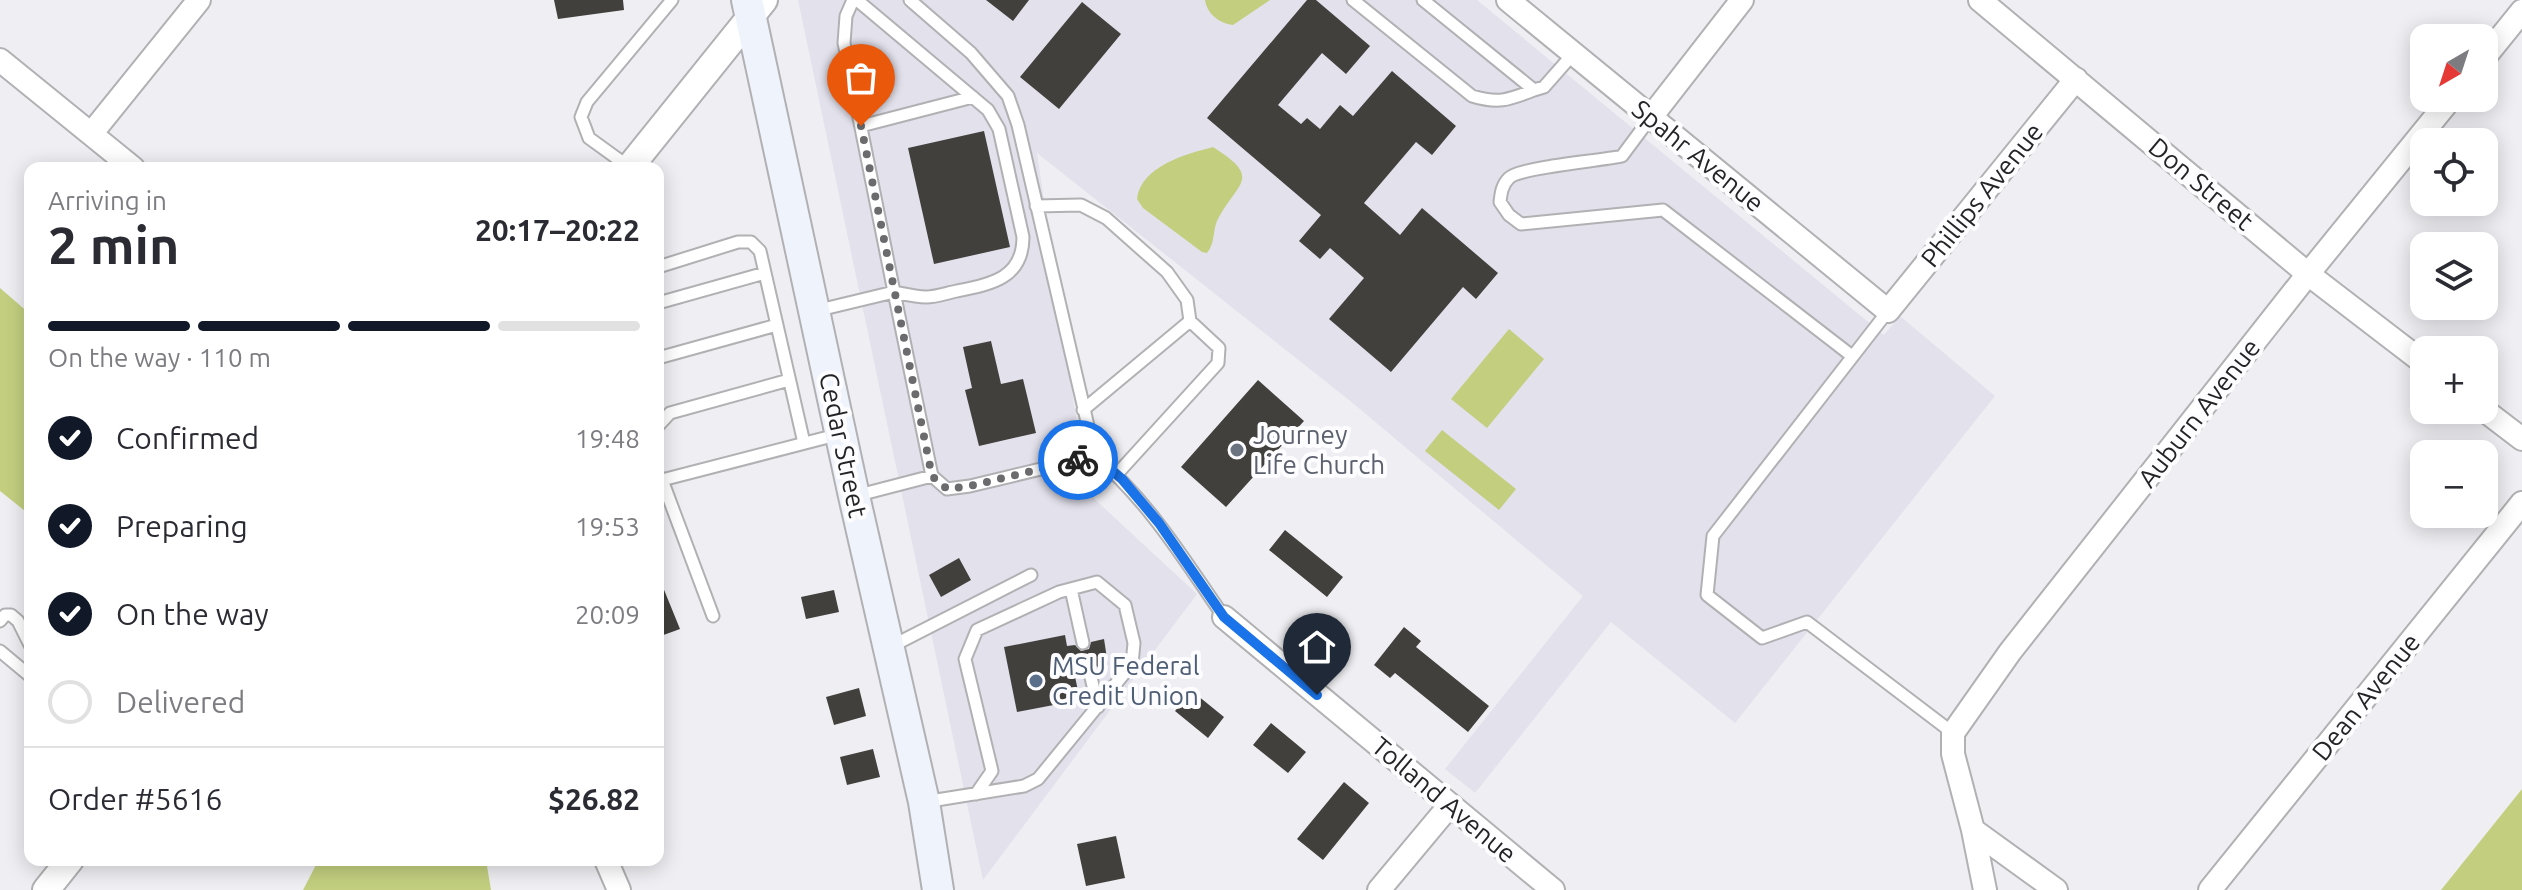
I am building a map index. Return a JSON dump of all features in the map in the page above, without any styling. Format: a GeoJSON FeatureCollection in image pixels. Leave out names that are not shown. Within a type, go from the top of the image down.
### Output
{"type":"FeatureCollection","features":[{"type":"Feature","properties":{"kind":"main road","name":"Cedar Street"},"geometry":{"type":"LineString","coordinates":[[754,6],[854,496],[924,802],[938,890]]}},
{"type":"Feature","properties":{"kind":"street"},"geometry":{"type":"LineString","coordinates":[[91,134],[199,0]]}},
{"type":"Feature","properties":{"kind":"street","name":"Spahr Avenue"},"geometry":{"type":"LineString","coordinates":[[1508,0],[1888,311]]}},
{"type":"Feature","properties":{"kind":"street"},"geometry":{"type":"LineString","coordinates":[[1651,117],[1742,0]]}},
{"type":"Feature","properties":{"kind":"street","name":"Don Street"},"geometry":{"type":"LineString","coordinates":[[1980,0],[2308,274],[2410,352]]}},
{"type":"Feature","properties":{"kind":"street"},"geometry":{"type":"LineString","coordinates":[[634,162],[754,6]]}},
{"type":"Feature","properties":{"kind":"street"},"geometry":{"type":"LineString","coordinates":[[2498,41],[2522,11]]}},
{"type":"Feature","properties":{"kind":"street"},"geometry":{"type":"LineString","coordinates":[[0,60],[126,162]]}},
{"type":"Feature","properties":{"kind":"street","name":"Phillips Avenue"},"geometry":{"type":"LineString","coordinates":[[1888,311],[2076,79]]}},
{"type":"Feature","properties":{"kind":"street","name":"Auburn Avenue"},"geometry":{"type":"LineString","coordinates":[[1953,733],[2010,652],[2440,112]]}},
{"type":"Feature","properties":{"kind":"street"},"geometry":{"type":"LineString","coordinates":[[2498,421],[2522,439]]}},
{"type":"Feature","properties":{"kind":"street","name":"Dean Avenue"},"geometry":{"type":"LineString","coordinates":[[2210,890],[2522,503]]}},
{"type":"Feature","properties":{"kind":"street","name":"Tolland Avenue"},"geometry":{"type":"LineString","coordinates":[[1224,617],[1553,890]]}},
{"type":"Feature","properties":{"kind":"street"},"geometry":{"type":"LineString","coordinates":[[1953,733],[1953,754],[1985,890]]}},
{"type":"Feature","properties":{"kind":"street"},"geometry":{"type":"LineString","coordinates":[[1379,890],[1450,805]]}},
{"type":"Feature","properties":{"kind":"street"},"geometry":{"type":"LineString","coordinates":[[1973,830],[2056,890]]}},
{"type":"Feature","properties":{"kind":"street"},"geometry":{"type":"LineString","coordinates":[[609,866],[619,890]]}},
{"type":"Feature","properties":{"kind":"lane"},"geometry":{"type":"LineString","coordinates":[[621,162],[589,138],[581,117],[587,102],[672,0]]}},
{"type":"Feature","properties":{"kind":"lane"},"geometry":{"type":"LineString","coordinates":[[815,311],[894,292],[925,297],[986,285],[1004,277],[1016,266],[1023,253],[1023,237],[999,129],[988,110],[855,0],[846,16],[844,43],[894,292],[932,476],[947,489],[1095,456]]}},
{"type":"Feature","properties":{"kind":"lane"},"geometry":{"type":"LineString","coordinates":[[910,0],[971,53],[1008,96],[1095,456],[1117,474],[1159,523],[1224,617]]}},
{"type":"Feature","properties":{"kind":"lane"},"geometry":{"type":"LineString","coordinates":[[1353,0],[1472,96],[1493,102],[1507,101],[1544,87],[1573,54]]}},
{"type":"Feature","properties":{"kind":"lane"},"geometry":{"type":"LineString","coordinates":[[1423,0],[1534,90]]}},
{"type":"Feature","properties":{"kind":"lane"},"geometry":{"type":"LineString","coordinates":[[861,126],[973,97]]}},
{"type":"Feature","properties":{"kind":"lane"},"geometry":{"type":"LineString","coordinates":[[1651,117],[1622,156],[1593,163],[1523,170],[1510,176],[1502,187],[1500,202],[1509,215],[1521,224],[1663,210],[1852,356]]}},
{"type":"Feature","properties":{"kind":"lane"},"geometry":{"type":"LineString","coordinates":[[1036,206],[1081,205],[1106,218],[1167,272],[1187,300],[1190,321],[1219,348],[1218,363],[1117,474]]}},
{"type":"Feature","properties":{"kind":"lane"},"geometry":{"type":"LineString","coordinates":[[664,265],[738,242],[751,242],[760,251],[804,443]]}},
{"type":"Feature","properties":{"kind":"lane"},"geometry":{"type":"LineString","coordinates":[[664,301],[765,273]]}},
{"type":"Feature","properties":{"kind":"lane"},"geometry":{"type":"LineString","coordinates":[[1888,311],[1713,536],[1707,595],[1762,638],[1807,622],[1953,733]]}},
{"type":"Feature","properties":{"kind":"lane"},"geometry":{"type":"LineString","coordinates":[[1083,410],[1190,321]]}},
{"type":"Feature","properties":{"kind":"lane"},"geometry":{"type":"LineString","coordinates":[[664,356],[777,325]]}},
{"type":"Feature","properties":{"kind":"lane"},"geometry":{"type":"LineString","coordinates":[[664,420],[670,413],[789,380]]}},
{"type":"Feature","properties":{"kind":"lane"},"geometry":{"type":"LineString","coordinates":[[664,477],[841,434]]}},
{"type":"Feature","properties":{"kind":"lane"},"geometry":{"type":"LineString","coordinates":[[854,496],[932,476]]}},
{"type":"Feature","properties":{"kind":"lane"},"geometry":{"type":"LineString","coordinates":[[664,488],[713,616]]}},
{"type":"Feature","properties":{"kind":"lane"},"geometry":{"type":"LineString","coordinates":[[888,648],[1031,575]]}},
{"type":"Feature","properties":{"kind":"lane"},"geometry":{"type":"LineString","coordinates":[[924,802],[976,794],[1024,786],[1038,779],[1132,664],[1134,643],[1125,605],[1097,582],[1071,589],[977,630],[965,659],[992,771],[976,794]]}},
{"type":"Feature","properties":{"kind":"lane"},"geometry":{"type":"LineString","coordinates":[[1071,589],[1083,643]]}},
{"type":"Feature","properties":{"kind":"lane"},"geometry":{"type":"LineString","coordinates":[[0,621],[5,615],[11,615],[24,633]]}},
{"type":"Feature","properties":{"kind":"lane"},"geometry":{"type":"LineString","coordinates":[[0,651],[24,671]]}},
{"type":"Feature","properties":{"kind":"lane"},"geometry":{"type":"LineString","coordinates":[[1089,669],[1098,707]]}},
{"type":"Feature","properties":{"kind":"shaded area"},"geometry":{"type":"Polygon","coordinates":[[[798,0],[1477,0],[1884,335],[1900,316],[1995,396],[1735,723],[1611,622],[1475,793],[1445,769],[1583,596],[1349,400],[1037,153],[1087,492],[1197,594],[983,880],[798,0]]]}},
{"type":"Feature","properties":{"kind":"green space"},"geometry":{"type":"Polygon","coordinates":[[[1205,0],[1270,0],[1233,25],[1214,17],[1205,0]]]}},
{"type":"Feature","properties":{"kind":"green space"},"geometry":{"type":"Polygon","coordinates":[[[1213,147],[1237,166],[1242,180],[1217,221],[1207,253],[1143,208],[1137,199],[1147,178],[1166,163],[1213,147]]]}},
{"type":"Feature","properties":{"kind":"green space"},"geometry":{"type":"Polygon","coordinates":[[[0,288],[24,309],[24,510],[0,491],[0,288]]]}},
{"type":"Feature","properties":{"kind":"green space"},"geometry":{"type":"Polygon","coordinates":[[[1509,329],[1544,359],[1487,428],[1451,399],[1509,329]]]}},
{"type":"Feature","properties":{"kind":"green space"},"geometry":{"type":"Polygon","coordinates":[[[1442,430],[1516,489],[1499,510],[1425,451],[1442,430]]]}},
{"type":"Feature","properties":{"kind":"green space"},"geometry":{"type":"Polygon","coordinates":[[[2522,789],[2522,890],[2441,890],[2522,789]]]}},
{"type":"Feature","properties":{"kind":"green space"},"geometry":{"type":"Polygon","coordinates":[[[315,866],[487,866],[491,890],[303,890],[315,866]]]}},
{"type":"Feature","properties":{"kind":"building"},"geometry":{"type":"Polygon","coordinates":[[[554,0],[623,0],[624,10],[558,19],[554,0]]]}},
{"type":"Feature","properties":{"kind":"building"},"geometry":{"type":"Polygon","coordinates":[[[986,0],[1029,0],[1013,21],[986,0]]]}},
{"type":"Feature","properties":{"kind":"building"},"geometry":{"type":"Polygon","coordinates":[[[1307,0],[1316,0],[1370,46],[1346,74],[1322,53],[1278,105],[1301,124],[1307,118],[1320,129],[1340,105],[1353,116],[1392,71],[1456,126],[1432,155],[1416,142],[1364,203],[1400,235],[1422,208],[1498,273],[1476,299],[1463,287],[1391,372],[1329,319],[1364,278],[1330,248],[1320,259],[1299,241],[1321,215],[1207,118],[1307,0]]]}},
{"type":"Feature","properties":{"kind":"building"},"geometry":{"type":"Polygon","coordinates":[[[1082,2],[1121,34],[1059,109],[1020,77],[1082,2]]]}},
{"type":"Feature","properties":{"kind":"building"},"geometry":{"type":"Polygon","coordinates":[[[984,131],[1010,247],[934,264],[908,148],[984,131]]]}},
{"type":"Feature","properties":{"kind":"building"},"geometry":{"type":"Polygon","coordinates":[[[991,341],[1001,384],[1023,379],[1036,433],[979,446],[965,390],[972,388],[963,347],[991,341]]]}},
{"type":"Feature","properties":{"kind":"building"},"geometry":{"type":"Polygon","coordinates":[[[1258,380],[1304,421],[1226,507],[1181,467],[1258,380]]]}},
{"type":"Feature","properties":{"kind":"building"},"geometry":{"type":"Polygon","coordinates":[[[1285,530],[1343,577],[1327,597],[1269,550],[1285,530]]]}},
{"type":"Feature","properties":{"kind":"building"},"geometry":{"type":"Polygon","coordinates":[[[959,558],[971,580],[941,597],[929,575],[959,558]]]}},
{"type":"Feature","properties":{"kind":"building"},"geometry":{"type":"Polygon","coordinates":[[[664,590],[680,629],[664,635],[664,590]]]}},
{"type":"Feature","properties":{"kind":"building"},"geometry":{"type":"Polygon","coordinates":[[[834,590],[839,612],[806,619],[801,597],[834,590]]]}},
{"type":"Feature","properties":{"kind":"building"},"geometry":{"type":"Polygon","coordinates":[[[1404,627],[1421,641],[1416,647],[1489,706],[1468,732],[1395,673],[1390,678],[1374,665],[1404,627]]]}},
{"type":"Feature","properties":{"kind":"building"},"geometry":{"type":"Polygon","coordinates":[[[1065,635],[1067,646],[1075,645],[1081,651],[1089,649],[1091,642],[1104,639],[1108,665],[1097,667],[1088,661],[1083,663],[1081,671],[1074,672],[1080,700],[1017,712],[1004,647],[1065,635]]]}},
{"type":"Feature","properties":{"kind":"building"},"geometry":{"type":"Polygon","coordinates":[[[859,688],[866,716],[834,725],[826,697],[859,688]]]}},
{"type":"Feature","properties":{"kind":"building"},"geometry":{"type":"Polygon","coordinates":[[[1192,691],[1224,717],[1208,738],[1175,711],[1192,691]]]}},
{"type":"Feature","properties":{"kind":"building"},"geometry":{"type":"Polygon","coordinates":[[[1271,723],[1306,752],[1288,773],[1253,745],[1271,723]]]}},
{"type":"Feature","properties":{"kind":"building"},"geometry":{"type":"Polygon","coordinates":[[[873,749],[880,777],[847,785],[840,757],[873,749]]]}},
{"type":"Feature","properties":{"kind":"building"},"geometry":{"type":"Polygon","coordinates":[[[1344,782],[1369,803],[1323,860],[1297,839],[1344,782]]]}},
{"type":"Feature","properties":{"kind":"building"},"geometry":{"type":"Polygon","coordinates":[[[1116,836],[1125,878],[1086,886],[1077,844],[1116,836]]]}},
{"type":"Feature","properties":{"kind":"way so far"},"geometry":{"type":"LineString","coordinates":[[861,126],[932,476],[947,489],[1078,460]]}},
{"type":"Feature","properties":{"kind":"place","name":"Journey Life Church"},"geometry":{"type":"Point","coordinates":[1237,450]}},
{"type":"Feature","properties":{"kind":"place","name":"MSU Federal Credit Union"},"geometry":{"type":"Point","coordinates":[1036,681]}},
{"type":"Feature","properties":{"kind":"route"},"geometry":{"type":"LineString","coordinates":[[1078,460],[1095,456],[1122,479],[1159,523],[1224,617],[1317,695]]}}]}
